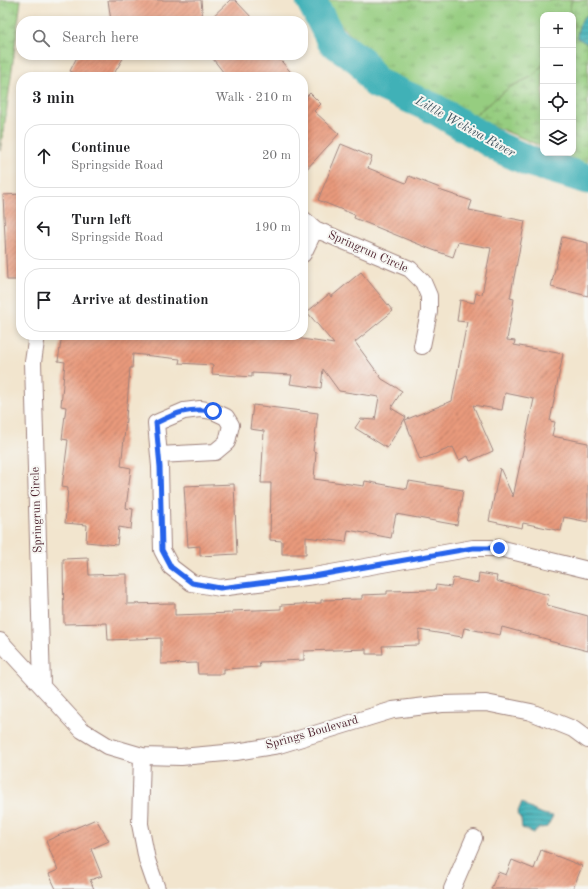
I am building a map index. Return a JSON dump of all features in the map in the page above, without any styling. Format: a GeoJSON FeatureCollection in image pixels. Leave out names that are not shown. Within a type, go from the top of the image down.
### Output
{"type":"FeatureCollection","features":[{"type":"Feature","properties":{"kind":"street","name":"Springrun Circle"},"geometry":{"type":"LineString","coordinates":[[309,224],[410,269],[423,282],[429,296],[429,312],[422,346]]}},
{"type":"Feature","properties":{"kind":"street","name":"Springrun Circle"},"geometry":{"type":"LineString","coordinates":[[36,340],[33,362],[42,686]]}},
{"type":"Feature","properties":{"kind":"street"},"geometry":{"type":"LineString","coordinates":[[159,455],[215,452],[227,442],[231,425],[226,416],[213,411],[200,409],[184,411],[156,423],[159,455],[162,550],[171,567],[192,583],[220,588],[314,576],[473,548],[499,548],[588,570]]}},
{"type":"Feature","properties":{"kind":"street","name":"Springs Boulevard"},"geometry":{"type":"LineString","coordinates":[[0,641],[82,730],[108,746],[142,756],[181,757],[236,752],[272,746],[393,710],[442,704],[486,703],[531,712],[573,729],[588,740]]}},
{"type":"Feature","properties":{"kind":"street"},"geometry":{"type":"LineString","coordinates":[[142,756],[140,824],[147,860],[157,889]]}},
{"type":"Feature","properties":{"kind":"street"},"geometry":{"type":"LineString","coordinates":[[452,889],[474,838]]}},
{"type":"Feature","properties":{"kind":"green space"},"geometry":{"type":"Polygon","coordinates":[[[0,0],[21,0],[19,16],[16,16],[16,38],[0,151],[0,0]]]}},
{"type":"Feature","properties":{"kind":"green space"},"geometry":{"type":"Polygon","coordinates":[[[312,0],[573,0],[571,2],[569,12],[540,12],[540,68],[533,76],[510,87],[472,117],[403,89],[327,11],[312,0]]]}},
{"type":"Feature","properties":{"kind":"green space"},"geometry":{"type":"Polygon","coordinates":[[[588,0],[588,165],[566,156],[576,156],[576,12],[569,12],[571,1],[588,0]]]}},
{"type":"Feature","properties":{"kind":"green space"},"geometry":{"type":"Polygon","coordinates":[[[540,68],[540,146],[472,117],[510,87],[533,76],[540,68]]]}},
{"type":"Feature","properties":{"kind":"water"},"geometry":{"type":"Polygon","coordinates":[[[588,14],[588,44],[577,38],[580,24],[588,14]]]}},
{"type":"Feature","properties":{"kind":"water"},"geometry":{"type":"Polygon","coordinates":[[[522,802],[536,812],[553,816],[547,827],[540,828],[533,833],[522,828],[521,819],[517,814],[522,802]]]}},
{"type":"Feature","properties":{"kind":"building"},"geometry":{"type":"Polygon","coordinates":[[[108,0],[201,0],[203,16],[110,16],[108,0]]]}},
{"type":"Feature","properties":{"kind":"building"},"geometry":{"type":"Polygon","coordinates":[[[230,0],[235,0],[250,16],[213,16],[230,0]]]}},
{"type":"Feature","properties":{"kind":"building"},"geometry":{"type":"Polygon","coordinates":[[[76,60],[122,60],[115,72],[70,71],[76,60]]]}},
{"type":"Feature","properties":{"kind":"building"},"geometry":{"type":"Polygon","coordinates":[[[214,60],[280,60],[291,72],[223,72],[214,60]]]}},
{"type":"Feature","properties":{"kind":"building"},"geometry":{"type":"Polygon","coordinates":[[[310,93],[321,104],[314,111],[339,134],[308,168],[308,95],[310,93]]]}},
{"type":"Feature","properties":{"kind":"building"},"geometry":{"type":"Polygon","coordinates":[[[341,144],[372,157],[368,168],[406,183],[409,176],[440,188],[439,190],[472,201],[469,210],[525,221],[510,298],[514,299],[507,340],[515,341],[514,345],[563,354],[550,421],[555,422],[552,436],[588,443],[588,522],[564,517],[561,531],[523,523],[522,528],[489,521],[500,468],[513,497],[534,399],[505,393],[502,410],[473,405],[493,451],[470,461],[468,456],[459,460],[453,447],[420,460],[405,420],[452,401],[467,322],[457,321],[460,300],[474,303],[476,293],[482,294],[491,248],[458,242],[453,257],[354,218],[355,215],[318,200],[341,144]]]}},
{"type":"Feature","properties":{"kind":"building"},"geometry":{"type":"Polygon","coordinates":[[[16,194],[16,280],[7,280],[3,195],[16,194]]]}},
{"type":"Feature","properties":{"kind":"building"},"geometry":{"type":"Polygon","coordinates":[[[562,237],[588,243],[588,296],[551,287],[562,237]]]}},
{"type":"Feature","properties":{"kind":"building"},"geometry":{"type":"Polygon","coordinates":[[[361,272],[393,311],[355,342],[382,379],[402,391],[391,408],[406,417],[387,448],[355,428],[361,419],[375,420],[379,397],[339,391],[323,369],[321,388],[290,384],[292,375],[252,373],[252,377],[212,374],[213,365],[179,363],[180,359],[133,354],[132,368],[130,368],[121,466],[131,468],[126,508],[133,509],[131,529],[119,527],[117,545],[86,542],[87,525],[65,523],[68,488],[62,487],[68,440],[62,439],[66,407],[61,406],[65,362],[58,361],[61,340],[308,340],[334,344],[308,313],[308,311],[329,294],[331,297],[361,272]]]}},
{"type":"Feature","properties":{"kind":"building"},"geometry":{"type":"Polygon","coordinates":[[[253,405],[318,413],[313,451],[316,452],[314,479],[364,486],[365,481],[407,489],[409,481],[463,490],[457,525],[396,514],[391,538],[348,530],[346,542],[306,537],[306,554],[282,554],[282,541],[270,540],[271,483],[261,483],[264,431],[250,429],[253,405]]]}},
{"type":"Feature","properties":{"kind":"building"},"geometry":{"type":"Polygon","coordinates":[[[234,484],[237,554],[200,556],[200,546],[188,547],[184,486],[234,484]]]}},
{"type":"Feature","properties":{"kind":"building"},"geometry":{"type":"Polygon","coordinates":[[[88,558],[89,575],[127,574],[127,604],[175,603],[175,615],[232,613],[232,611],[281,609],[281,605],[321,603],[321,600],[362,599],[362,595],[387,594],[387,591],[435,590],[436,585],[451,587],[453,578],[478,583],[479,573],[497,576],[496,581],[549,595],[547,605],[588,616],[588,651],[502,627],[500,635],[464,628],[462,637],[419,630],[419,645],[382,646],[383,654],[366,654],[366,649],[304,651],[304,660],[259,662],[260,667],[224,669],[224,674],[198,674],[197,663],[161,664],[161,638],[108,640],[107,623],[64,624],[63,559],[88,558]]]}},
{"type":"Feature","properties":{"kind":"building"},"geometry":{"type":"Polygon","coordinates":[[[96,819],[109,841],[91,849],[102,876],[90,880],[94,889],[56,889],[49,874],[58,870],[46,841],[96,819]]]}},
{"type":"Feature","properties":{"kind":"building"},"geometry":{"type":"Polygon","coordinates":[[[541,850],[582,866],[573,889],[491,889],[498,872],[506,875],[512,860],[534,869],[541,850]]]}},
{"type":"Feature","properties":{"kind":"waterway","name":"Little Wekiva River"},"geometry":{"type":"LineString","coordinates":[[311,0],[332,41],[361,61],[376,83],[435,109],[500,148],[531,162],[588,179]]}},
{"type":"Feature","properties":{"kind":"route"},"geometry":{"type":"LineString","coordinates":[[213,411],[200,409],[184,411],[156,423],[160,467],[162,550],[171,567],[192,583],[220,588],[314,576],[473,548],[499,548]]}}]}
